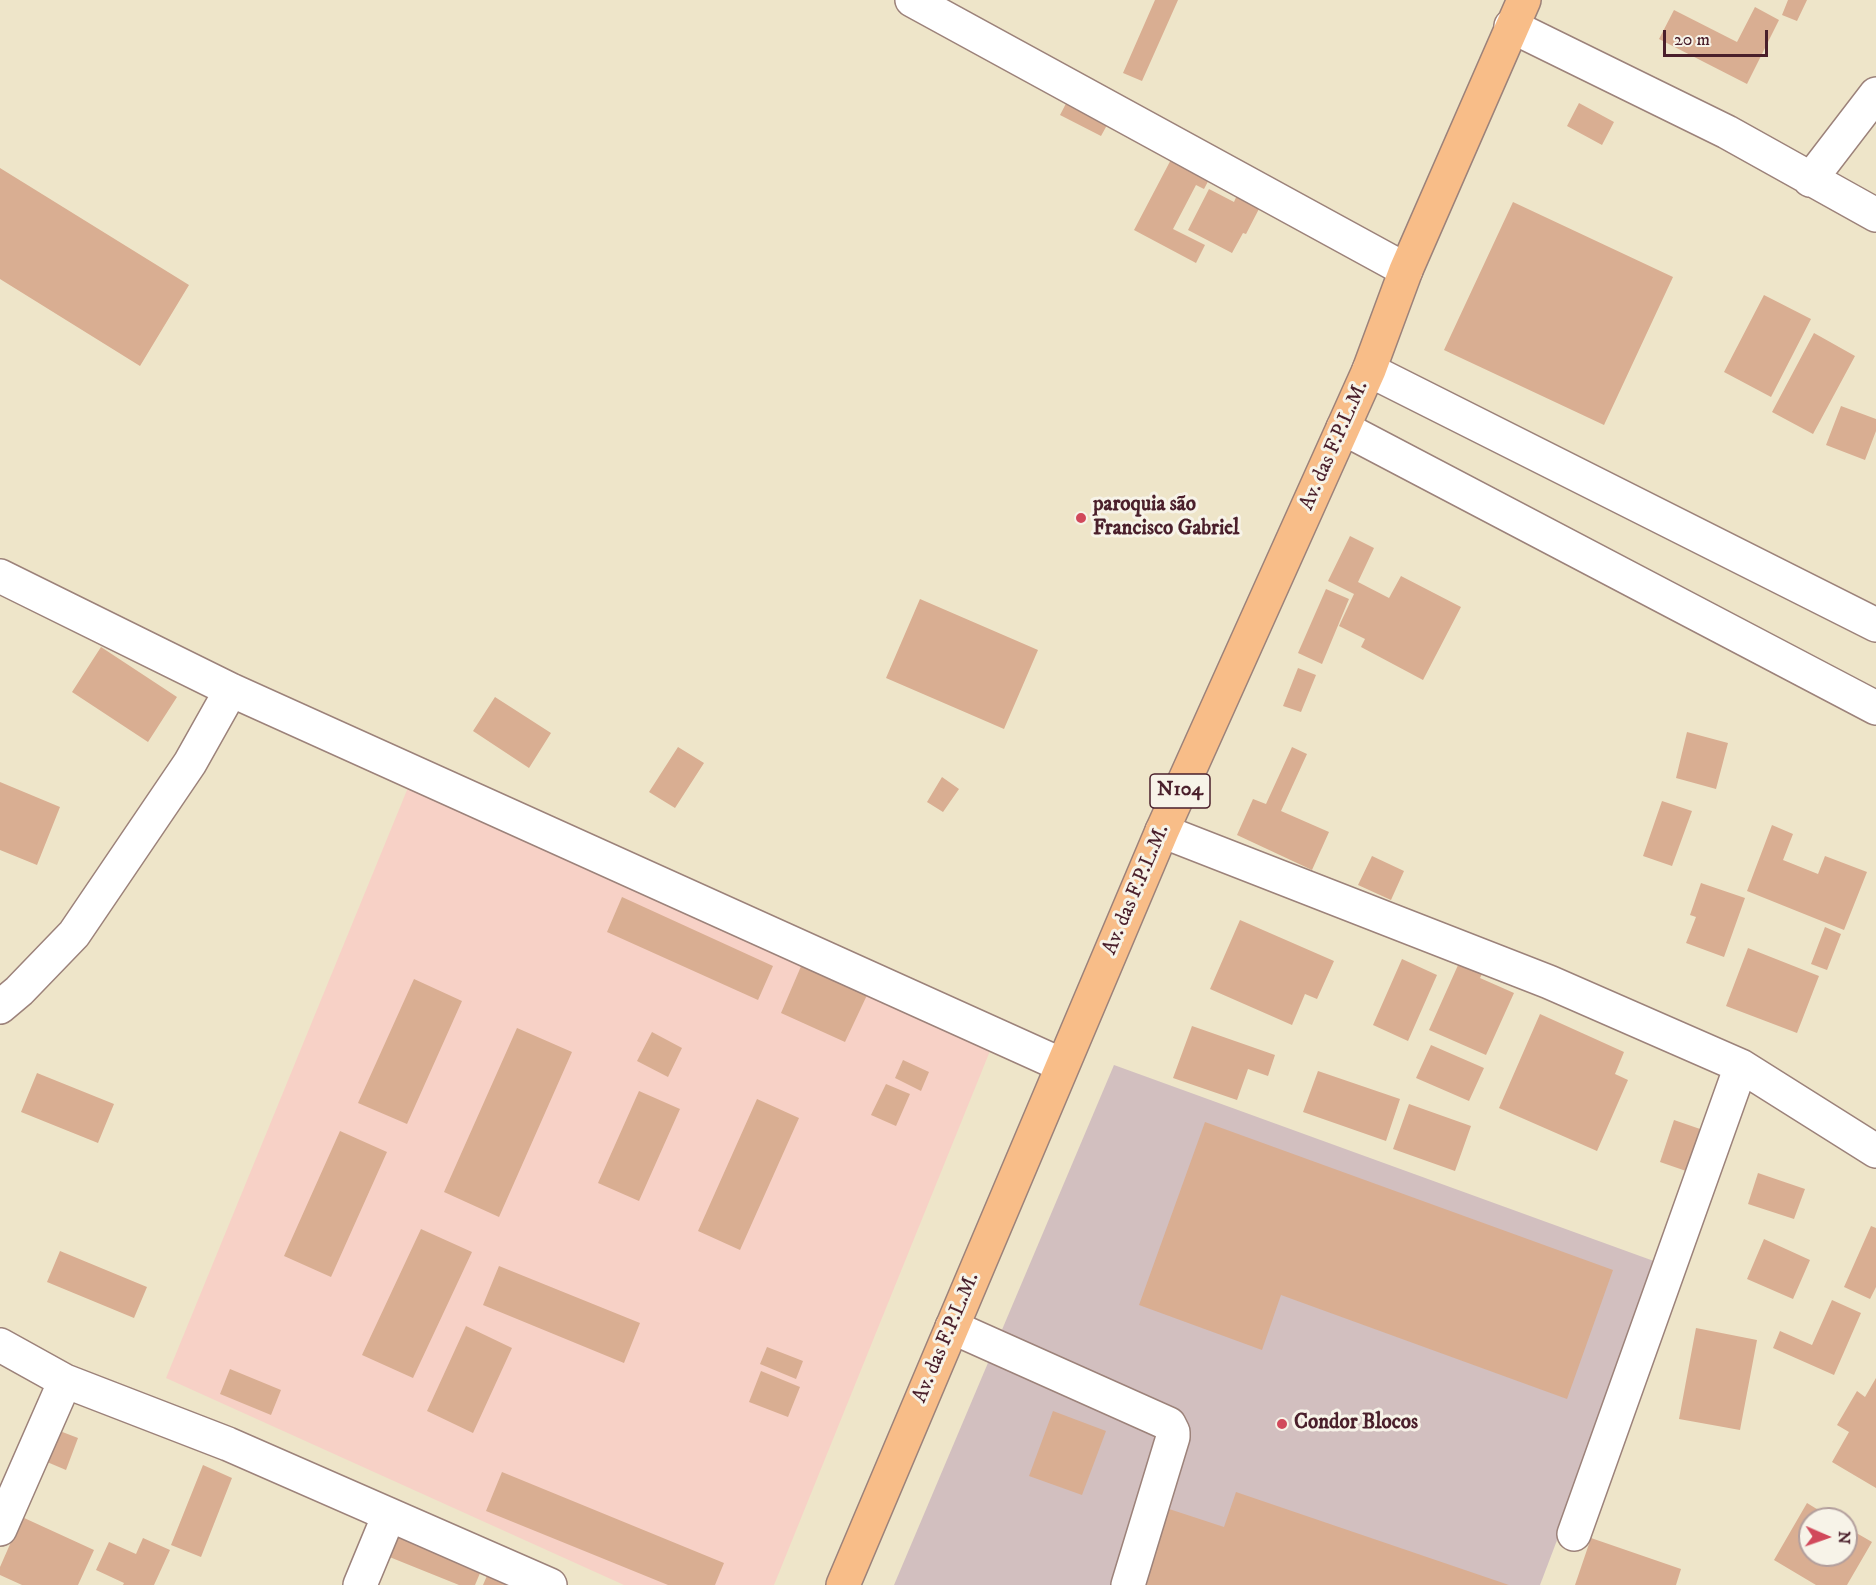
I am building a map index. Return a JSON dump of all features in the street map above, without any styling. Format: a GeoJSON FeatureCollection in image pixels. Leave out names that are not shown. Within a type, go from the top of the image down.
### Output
{"type":"FeatureCollection","features":[{"type":"Feature","properties":{"kind":"main road","name":"Av. das F.P.L.M."},"geometry":{"type":"LineString","coordinates":[[843,1585],[1162,831],[1369,370],[1406,270],[1517,13]]}},
{"type":"Feature","properties":{"kind":"street"},"geometry":{"type":"LineString","coordinates":[[912,0],[1406,270]]}},
{"type":"Feature","properties":{"kind":"street"},"geometry":{"type":"LineString","coordinates":[[1517,13],[1810,180],[1876,215]]}},
{"type":"Feature","properties":{"kind":"street"},"geometry":{"type":"LineString","coordinates":[[1810,180],[1876,94]]}},
{"type":"Feature","properties":{"kind":"street"},"geometry":{"type":"LineString","coordinates":[[1369,370],[1876,625]]}},
{"type":"Feature","properties":{"kind":"street"},"geometry":{"type":"LineString","coordinates":[[1343,428],[1876,708]]}},
{"type":"Feature","properties":{"kind":"street"},"geometry":{"type":"LineString","coordinates":[[0,576],[231,690],[1062,1065]]}},
{"type":"Feature","properties":{"kind":"street"},"geometry":{"type":"LineString","coordinates":[[0,1007],[19,991],[74,934],[189,763],[231,690]]}},
{"type":"Feature","properties":{"kind":"street"},"geometry":{"type":"LineString","coordinates":[[1162,831],[1549,982],[1741,1066],[1876,1151]]}},
{"type":"Feature","properties":{"kind":"street"},"geometry":{"type":"LineString","coordinates":[[1574,1534],[1741,1066]]}},
{"type":"Feature","properties":{"kind":"street"},"geometry":{"type":"LineString","coordinates":[[952,1327],[1170,1424],[1173,1437],[1128,1585]]}},
{"type":"Feature","properties":{"kind":"street"},"geometry":{"type":"LineString","coordinates":[[0,1345],[65,1381],[228,1444],[550,1585]]}},
{"type":"Feature","properties":{"kind":"street"},"geometry":{"type":"LineString","coordinates":[[0,1529],[65,1381]]}},
{"type":"Feature","properties":{"kind":"street"},"geometry":{"type":"LineString","coordinates":[[360,1585],[389,1515]]}},
{"type":"Feature","properties":{"kind":"shaded area"},"geometry":{"type":"Polygon","coordinates":[[[414,773],[992,1046],[774,1585],[624,1585],[166,1378],[414,773]]]}},
{"type":"Feature","properties":{"kind":"shaded area","name":"Condor Blocos"},"geometry":{"type":"Polygon","coordinates":[[[1114,1065],[1662,1264],[1540,1585],[894,1585],[1114,1065]]]}},
{"type":"Feature","properties":{"kind":"building"},"geometry":{"type":"Polygon","coordinates":[[[1155,0],[1178,0],[1142,81],[1123,73],[1155,0]]]}},
{"type":"Feature","properties":{"kind":"building"},"geometry":{"type":"Polygon","coordinates":[[[1788,0],[1807,0],[1797,21],[1782,15],[1788,0]]]}},
{"type":"Feature","properties":{"kind":"building"},"geometry":{"type":"Polygon","coordinates":[[[1755,7],[1779,20],[1747,84],[1659,39],[1674,10],[1737,42],[1755,7]]]}},
{"type":"Feature","properties":{"kind":"building"},"geometry":{"type":"Polygon","coordinates":[[[1071,94],[1112,116],[1101,136],[1060,115],[1071,94]]]}},
{"type":"Feature","properties":{"kind":"building"},"geometry":{"type":"Polygon","coordinates":[[[1579,103],[1614,122],[1602,145],[1567,126],[1579,103]]]}},
{"type":"Feature","properties":{"kind":"building"},"geometry":{"type":"Polygon","coordinates":[[[1176,150],[1214,170],[1204,189],[1196,185],[1173,229],[1205,245],[1196,263],[1134,230],[1176,150]]]}},
{"type":"Feature","properties":{"kind":"building"},"geometry":{"type":"Polygon","coordinates":[[[0,168],[189,285],[140,366],[0,279],[0,168]]]}},
{"type":"Feature","properties":{"kind":"building"},"geometry":{"type":"Polygon","coordinates":[[[1209,189],[1234,202],[1238,193],[1261,205],[1246,234],[1243,233],[1232,253],[1188,230],[1209,189]]]}},
{"type":"Feature","properties":{"kind":"building"},"geometry":{"type":"Polygon","coordinates":[[[1513,202],[1673,277],[1604,425],[1444,350],[1513,202]]]}},
{"type":"Feature","properties":{"kind":"building"},"geometry":{"type":"Polygon","coordinates":[[[1764,295],[1811,319],[1771,397],[1724,372],[1764,295]]]}},
{"type":"Feature","properties":{"kind":"building"},"geometry":{"type":"Polygon","coordinates":[[[1814,333],[1855,356],[1813,434],[1772,412],[1814,333]]]}},
{"type":"Feature","properties":{"kind":"building"},"geometry":{"type":"Polygon","coordinates":[[[1841,406],[1876,419],[1876,431],[1865,460],[1826,445],[1841,406]]]}},
{"type":"Feature","properties":{"kind":"building"},"geometry":{"type":"Polygon","coordinates":[[[1350,536],[1374,548],[1358,582],[1389,598],[1401,576],[1461,607],[1423,680],[1361,647],[1365,639],[1339,626],[1354,594],[1328,581],[1350,536]]]}},
{"type":"Feature","properties":{"kind":"building"},"geometry":{"type":"Polygon","coordinates":[[[1326,589],[1349,599],[1322,664],[1298,653],[1326,589]]]}},
{"type":"Feature","properties":{"kind":"building"},"geometry":{"type":"Polygon","coordinates":[[[920,599],[1038,650],[1004,729],[886,678],[920,599]]]}},
{"type":"Feature","properties":{"kind":"building"},"geometry":{"type":"Polygon","coordinates":[[[101,647],[177,697],[148,742],[72,692],[101,647]]]}},
{"type":"Feature","properties":{"kind":"building"},"geometry":{"type":"Polygon","coordinates":[[[1298,668],[1316,675],[1301,712],[1283,706],[1298,668]]]}},
{"type":"Feature","properties":{"kind":"building"},"geometry":{"type":"Polygon","coordinates":[[[495,697],[551,733],[529,768],[473,731],[495,697]]]}},
{"type":"Feature","properties":{"kind":"building"},"geometry":{"type":"Polygon","coordinates":[[[1687,732],[1728,743],[1716,789],[1676,778],[1687,732]]]}},
{"type":"Feature","properties":{"kind":"building"},"geometry":{"type":"Polygon","coordinates":[[[678,747],[704,763],[675,808],[649,792],[678,747]]]}},
{"type":"Feature","properties":{"kind":"building"},"geometry":{"type":"Polygon","coordinates":[[[1292,747],[1307,754],[1281,811],[1329,832],[1312,870],[1237,835],[1253,799],[1266,804],[1292,747]]]}},
{"type":"Feature","properties":{"kind":"building"},"geometry":{"type":"Polygon","coordinates":[[[942,777],[959,789],[943,812],[927,802],[942,777]]]}},
{"type":"Feature","properties":{"kind":"building"},"geometry":{"type":"Polygon","coordinates":[[[0,782],[60,807],[37,865],[0,850],[0,782]]]}},
{"type":"Feature","properties":{"kind":"building"},"geometry":{"type":"Polygon","coordinates":[[[1662,801],[1692,811],[1672,866],[1643,856],[1662,801]]]}},
{"type":"Feature","properties":{"kind":"building"},"geometry":{"type":"Polygon","coordinates":[[[1772,825],[1793,834],[1783,860],[1818,874],[1825,856],[1867,872],[1844,930],[1747,891],[1772,825]]]}},
{"type":"Feature","properties":{"kind":"building"},"geometry":{"type":"Polygon","coordinates":[[[1372,856],[1404,871],[1391,900],[1358,885],[1372,856]]]}},
{"type":"Feature","properties":{"kind":"building"},"geometry":{"type":"Polygon","coordinates":[[[1701,883],[1745,898],[1724,957],[1686,943],[1696,917],[1690,915],[1701,883]]]}},
{"type":"Feature","properties":{"kind":"building"},"geometry":{"type":"Polygon","coordinates":[[[622,897],[773,966],[758,1000],[607,932],[622,897]]]}},
{"type":"Feature","properties":{"kind":"building"},"geometry":{"type":"Polygon","coordinates":[[[1240,920],[1334,961],[1317,999],[1305,994],[1292,1025],[1210,989],[1240,920]]]}},
{"type":"Feature","properties":{"kind":"building"},"geometry":{"type":"Polygon","coordinates":[[[1825,927],[1841,934],[1827,970],[1811,964],[1825,927]]]}},
{"type":"Feature","properties":{"kind":"building"},"geometry":{"type":"Polygon","coordinates":[[[1748,948],[1819,976],[1797,1033],[1726,1006],[1748,948]]]}},
{"type":"Feature","properties":{"kind":"building"},"geometry":{"type":"Polygon","coordinates":[[[1402,959],[1437,975],[1408,1041],[1373,1025],[1402,959]]]}},
{"type":"Feature","properties":{"kind":"building"},"geometry":{"type":"Polygon","coordinates":[[[1459,963],[1482,974],[1480,978],[1514,993],[1486,1055],[1429,1030],[1459,963]]]}},
{"type":"Feature","properties":{"kind":"building"},"geometry":{"type":"Polygon","coordinates":[[[802,964],[868,993],[845,1042],[781,1013],[802,964]]]}},
{"type":"Feature","properties":{"kind":"building"},"geometry":{"type":"Polygon","coordinates":[[[414,979],[462,1001],[407,1124],[358,1103],[414,979]]]}},
{"type":"Feature","properties":{"kind":"building"},"geometry":{"type":"Polygon","coordinates":[[[1540,1014],[1624,1052],[1615,1074],[1628,1080],[1597,1151],[1499,1108],[1540,1014]]]}},
{"type":"Feature","properties":{"kind":"building"},"geometry":{"type":"Polygon","coordinates":[[[1192,1026],[1275,1055],[1268,1076],[1248,1069],[1237,1100],[1173,1078],[1192,1026]]]}},
{"type":"Feature","properties":{"kind":"building"},"geometry":{"type":"Polygon","coordinates":[[[517,1028],[572,1052],[499,1217],[444,1192],[517,1028]]]}},
{"type":"Feature","properties":{"kind":"building"},"geometry":{"type":"Polygon","coordinates":[[[652,1032],[682,1048],[668,1077],[637,1061],[652,1032]]]}},
{"type":"Feature","properties":{"kind":"building"},"geometry":{"type":"Polygon","coordinates":[[[1431,1045],[1484,1068],[1469,1101],[1416,1078],[1431,1045]]]}},
{"type":"Feature","properties":{"kind":"building"},"geometry":{"type":"Polygon","coordinates":[[[903,1060],[929,1072],[921,1091],[895,1078],[903,1060]]]}},
{"type":"Feature","properties":{"kind":"building"},"geometry":{"type":"Polygon","coordinates":[[[1318,1071],[1400,1099],[1386,1141],[1303,1112],[1318,1071]]]}},
{"type":"Feature","properties":{"kind":"building"},"geometry":{"type":"Polygon","coordinates":[[[37,1073],[114,1104],[98,1143],[21,1112],[37,1073]]]}},
{"type":"Feature","properties":{"kind":"building"},"geometry":{"type":"Polygon","coordinates":[[[886,1084],[910,1094],[896,1126],[871,1115],[886,1084]]]}},
{"type":"Feature","properties":{"kind":"building"},"geometry":{"type":"Polygon","coordinates":[[[639,1091],[680,1109],[639,1201],[598,1183],[639,1091]]]}},
{"type":"Feature","properties":{"kind":"building"},"geometry":{"type":"Polygon","coordinates":[[[757,1099],[799,1118],[740,1250],[698,1231],[757,1099]]]}},
{"type":"Feature","properties":{"kind":"building"},"geometry":{"type":"Polygon","coordinates":[[[1409,1104],[1471,1126],[1455,1171],[1393,1149],[1409,1104]]]}},
{"type":"Feature","properties":{"kind":"building"},"geometry":{"type":"Polygon","coordinates":[[[1674,1120],[1703,1130],[1689,1172],[1660,1162],[1674,1120]]]}},
{"type":"Feature","properties":{"kind":"building"},"geometry":{"type":"Polygon","coordinates":[[[1205,1122],[1613,1270],[1567,1399],[1281,1295],[1262,1350],[1139,1305],[1205,1122]]]}},
{"type":"Feature","properties":{"kind":"building"},"geometry":{"type":"Polygon","coordinates":[[[340,1131],[387,1152],[331,1277],[284,1256],[340,1131]]]}},
{"type":"Feature","properties":{"kind":"building"},"geometry":{"type":"Polygon","coordinates":[[[1758,1173],[1805,1189],[1794,1219],[1748,1204],[1758,1173]]]}},
{"type":"Feature","properties":{"kind":"building"},"geometry":{"type":"Polygon","coordinates":[[[1871,1226],[1876,1228],[1876,1287],[1870,1299],[1844,1287],[1871,1226]]]}},
{"type":"Feature","properties":{"kind":"building"},"geometry":{"type":"Polygon","coordinates":[[[421,1229],[472,1252],[413,1378],[362,1355],[421,1229]]]}},
{"type":"Feature","properties":{"kind":"building"},"geometry":{"type":"Polygon","coordinates":[[[1764,1239],[1810,1260],[1793,1299],[1747,1279],[1764,1239]]]}},
{"type":"Feature","properties":{"kind":"building"},"geometry":{"type":"Polygon","coordinates":[[[60,1251],[147,1287],[134,1318],[47,1282],[60,1251]]]}},
{"type":"Feature","properties":{"kind":"building"},"geometry":{"type":"Polygon","coordinates":[[[499,1266],[640,1323],[624,1363],[483,1305],[499,1266]]]}},
{"type":"Feature","properties":{"kind":"building"},"geometry":{"type":"Polygon","coordinates":[[[1832,1300],[1861,1313],[1834,1375],[1773,1348],[1780,1331],[1812,1345],[1832,1300]]]}},
{"type":"Feature","properties":{"kind":"building"},"geometry":{"type":"Polygon","coordinates":[[[466,1326],[512,1348],[473,1433],[427,1411],[466,1326]]]}},
{"type":"Feature","properties":{"kind":"building"},"geometry":{"type":"Polygon","coordinates":[[[1696,1328],[1757,1340],[1740,1430],[1679,1419],[1696,1328]]]}},
{"type":"Feature","properties":{"kind":"building"},"geometry":{"type":"Polygon","coordinates":[[[767,1347],[803,1361],[796,1379],[760,1364],[767,1347]]]}},
{"type":"Feature","properties":{"kind":"building"},"geometry":{"type":"Polygon","coordinates":[[[230,1369],[281,1390],[271,1415],[220,1394],[230,1369]]]}},
{"type":"Feature","properties":{"kind":"building"},"geometry":{"type":"Polygon","coordinates":[[[761,1371],[800,1387],[788,1417],[749,1402],[761,1371]]]}},
{"type":"Feature","properties":{"kind":"building"},"geometry":{"type":"Polygon","coordinates":[[[1876,1378],[1876,1488],[1832,1462],[1849,1432],[1837,1425],[1857,1391],[1865,1397],[1876,1378]]]}},
{"type":"Feature","properties":{"kind":"building"},"geometry":{"type":"Polygon","coordinates":[[[1053,1411],[1106,1431],[1082,1495],[1029,1476],[1053,1411]]]}},
{"type":"Feature","properties":{"kind":"building"},"geometry":{"type":"Polygon","coordinates":[[[52,1428],[78,1438],[66,1470],[40,1459],[52,1428]]]}},
{"type":"Feature","properties":{"kind":"building"},"geometry":{"type":"Polygon","coordinates":[[[203,1465],[232,1478],[201,1557],[171,1545],[203,1465]]]}},
{"type":"Feature","properties":{"kind":"building"},"geometry":{"type":"Polygon","coordinates":[[[502,1472],[724,1563],[715,1585],[668,1585],[486,1511],[502,1472]]]}},
{"type":"Feature","properties":{"kind":"building"},"geometry":{"type":"Polygon","coordinates":[[[1236,1492],[1509,1585],[1137,1585],[1163,1507],[1224,1527],[1236,1492]]]}},
{"type":"Feature","properties":{"kind":"building"},"geometry":{"type":"Polygon","coordinates":[[[22,1517],[94,1550],[78,1585],[22,1585],[0,1575],[0,1567],[22,1517]]]}},
{"type":"Feature","properties":{"kind":"building"},"geometry":{"type":"Polygon","coordinates":[[[1798,1519],[1798,1567],[1857,1567],[1847,1585],[1816,1585],[1774,1560],[1798,1519]]]}},
{"type":"Feature","properties":{"kind":"building"},"geometry":{"type":"Polygon","coordinates":[[[391,1529],[483,1566],[475,1585],[459,1585],[382,1554],[391,1529]]]}},
{"type":"Feature","properties":{"kind":"building"},"geometry":{"type":"Polygon","coordinates":[[[1858,1534],[1872,1542],[1858,1566],[1858,1534]]]}},
{"type":"Feature","properties":{"kind":"building"},"geometry":{"type":"Polygon","coordinates":[[[143,1538],[170,1550],[154,1585],[123,1585],[124,1583],[96,1570],[109,1542],[136,1554],[143,1538]]]}},
{"type":"Feature","properties":{"kind":"building"},"geometry":{"type":"Polygon","coordinates":[[[1591,1538],[1681,1569],[1676,1585],[1575,1585],[1591,1538]]]}},
{"type":"Feature","properties":{"kind":"building"},"geometry":{"type":"Polygon","coordinates":[[[489,1571],[523,1585],[483,1585],[489,1571]]]}},
{"type":"Feature","properties":{"kind":"place","name":"paroquia são Francisco Gabriel"},"geometry":{"type":"Point","coordinates":[1081,518]}},
{"type":"Feature","properties":{"kind":"place","name":"Condor Blocos"},"geometry":{"type":"Point","coordinates":[1282,1424]}}]}
